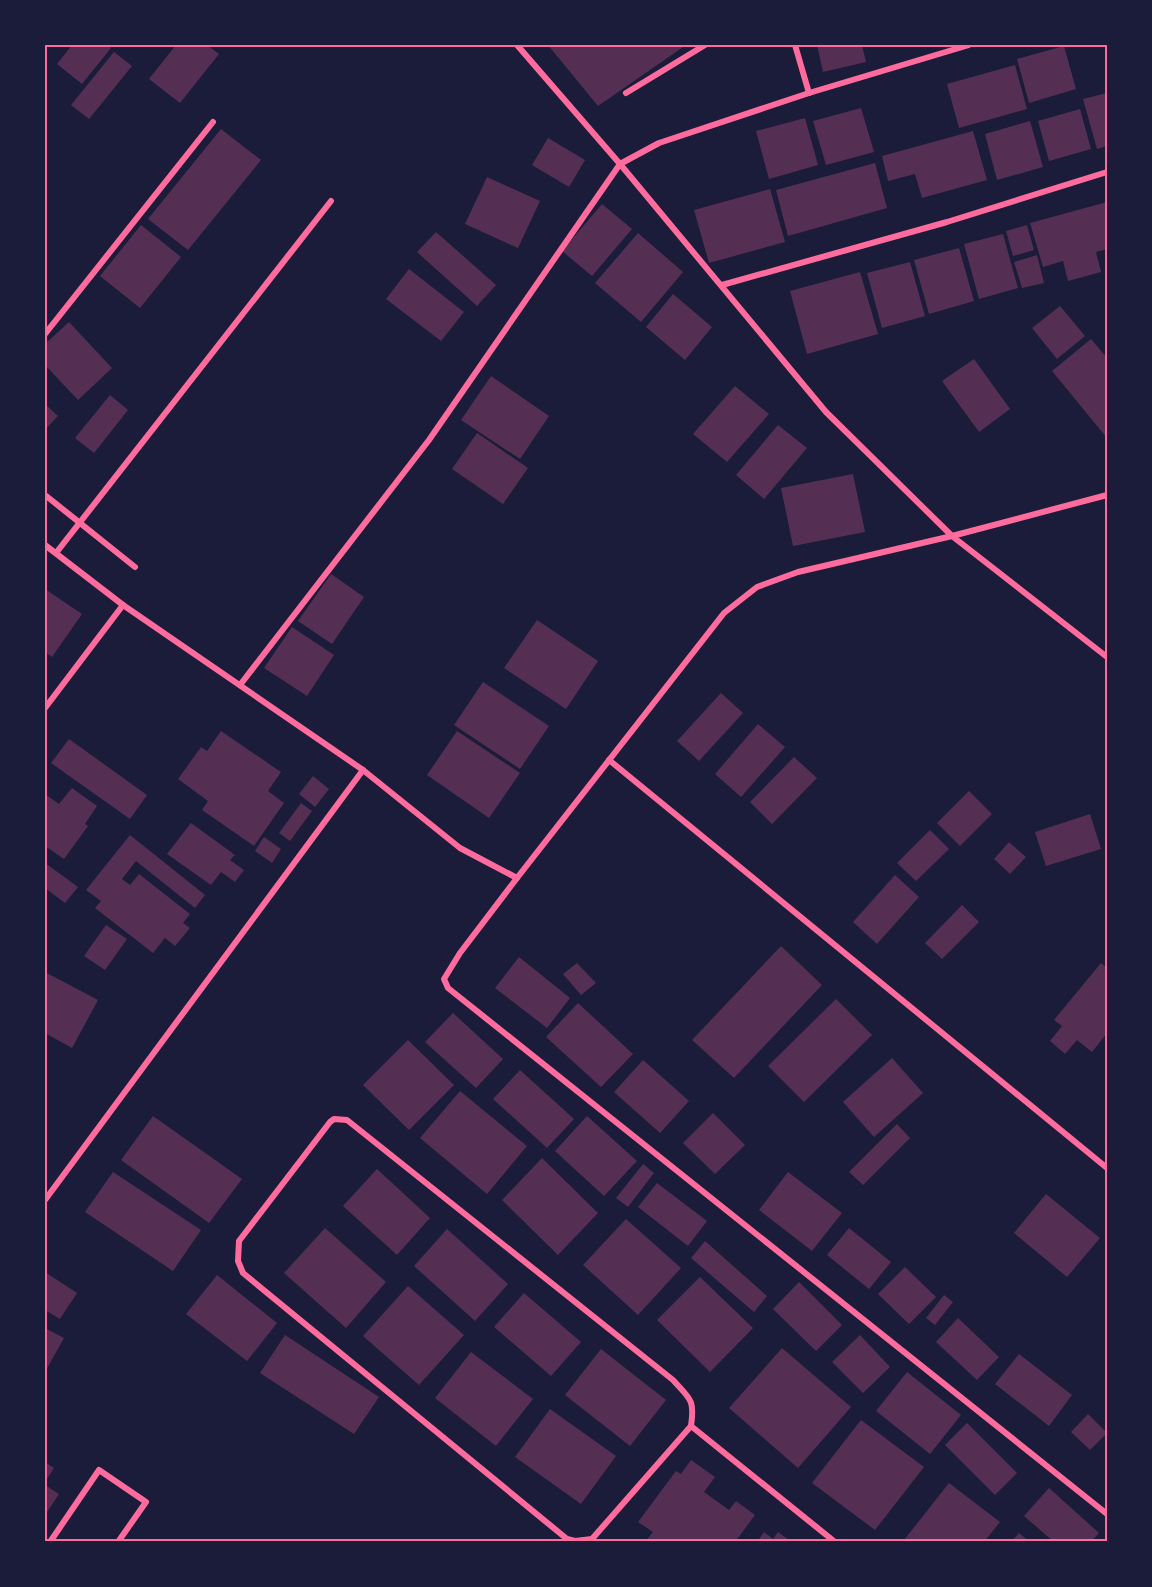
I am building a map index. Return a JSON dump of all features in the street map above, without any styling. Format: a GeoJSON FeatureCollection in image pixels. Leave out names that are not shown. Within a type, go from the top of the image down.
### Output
{"type":"FeatureCollection","features":[{"type":"Feature","properties":{"kind":"street"},"geometry":{"type":"LineString","coordinates":[[517,45],[722,285],[826,412],[952,536],[1107,657]]}},
{"type":"Feature","properties":{"kind":"street"},"geometry":{"type":"LineString","coordinates":[[626,93],[705,45]]}},
{"type":"Feature","properties":{"kind":"street"},"geometry":{"type":"LineString","coordinates":[[795,45],[809,93]]}},
{"type":"Feature","properties":{"kind":"street"},"geometry":{"type":"LineString","coordinates":[[240,686],[429,440],[620,164],[659,143],[809,93],[969,45]]}},
{"type":"Feature","properties":{"kind":"street"},"geometry":{"type":"LineString","coordinates":[[45,334],[213,122]]}},
{"type":"Feature","properties":{"kind":"street"},"geometry":{"type":"LineString","coordinates":[[722,285],[947,222],[1107,172]]}},
{"type":"Feature","properties":{"kind":"street"},"geometry":{"type":"LineString","coordinates":[[56,553],[332,201]]}},
{"type":"Feature","properties":{"kind":"street"},"geometry":{"type":"LineString","coordinates":[[45,495],[135,567]]}},
{"type":"Feature","properties":{"kind":"street"},"geometry":{"type":"LineString","coordinates":[[1107,495],[952,536],[798,572],[757,587],[724,612],[517,878],[460,953],[444,979],[447,988],[1107,1514]]}},
{"type":"Feature","properties":{"kind":"street"},"geometry":{"type":"LineString","coordinates":[[45,545],[123,605],[363,770],[460,848],[517,878]]}},
{"type":"Feature","properties":{"kind":"street"},"geometry":{"type":"LineString","coordinates":[[45,708],[123,605]]}},
{"type":"Feature","properties":{"kind":"street"},"geometry":{"type":"LineString","coordinates":[[609,760],[1107,1168]]}},
{"type":"Feature","properties":{"kind":"street"},"geometry":{"type":"LineString","coordinates":[[45,1200],[363,770]]}},
{"type":"Feature","properties":{"kind":"street"},"geometry":{"type":"LineString","coordinates":[[334,1119],[347,1120],[673,1380],[691,1400],[693,1412],[691,1426],[592,1539],[575,1541],[567,1539],[243,1273],[238,1261],[239,1241],[330,1122],[334,1119]]}},
{"type":"Feature","properties":{"kind":"street"},"geometry":{"type":"LineString","coordinates":[[691,1426],[835,1542]]}},
{"type":"Feature","properties":{"kind":"street"},"geometry":{"type":"LineString","coordinates":[[50,1542],[99,1470],[146,1502],[118,1542]]}},
{"type":"Feature","properties":{"kind":"building"},"geometry":{"type":"Polygon","coordinates":[[[72,45],[107,45],[111,48],[82,84],[57,64],[72,45]]]}},
{"type":"Feature","properties":{"kind":"building"},"geometry":{"type":"Polygon","coordinates":[[[176,45],[207,45],[219,54],[180,103],[149,79],[176,45]]]}},
{"type":"Feature","properties":{"kind":"building"},"geometry":{"type":"Polygon","coordinates":[[[548,45],[686,45],[598,106],[548,45]]]}},
{"type":"Feature","properties":{"kind":"building"},"geometry":{"type":"Polygon","coordinates":[[[817,45],[862,45],[866,62],[823,72],[817,45]]]}},
{"type":"Feature","properties":{"kind":"building"},"geometry":{"type":"Polygon","coordinates":[[[1064,46],[1076,89],[1029,103],[1017,59],[1064,46]]]}},
{"type":"Feature","properties":{"kind":"building"},"geometry":{"type":"Polygon","coordinates":[[[114,52],[132,66],[89,119],[71,105],[114,52]]]}},
{"type":"Feature","properties":{"kind":"building"},"geometry":{"type":"Polygon","coordinates":[[[1015,65],[1027,109],[959,128],[947,84],[1015,65]]]}},
{"type":"Feature","properties":{"kind":"building"},"geometry":{"type":"Polygon","coordinates":[[[1107,93],[1107,146],[1097,149],[1083,99],[1107,93]]]}},
{"type":"Feature","properties":{"kind":"building"},"geometry":{"type":"Polygon","coordinates":[[[861,108],[874,152],[826,165],[813,121],[861,108]]]}},
{"type":"Feature","properties":{"kind":"building"},"geometry":{"type":"Polygon","coordinates":[[[1080,109],[1091,149],[1049,161],[1038,121],[1080,109]]]}},
{"type":"Feature","properties":{"kind":"building"},"geometry":{"type":"Polygon","coordinates":[[[805,118],[818,165],[769,179],[756,131],[805,118]]]}},
{"type":"Feature","properties":{"kind":"building"},"geometry":{"type":"Polygon","coordinates":[[[1030,121],[1043,167],[997,180],[985,134],[1030,121]]]}},
{"type":"Feature","properties":{"kind":"building"},"geometry":{"type":"Polygon","coordinates":[[[221,129],[261,160],[188,250],[148,219],[221,129]]]}},
{"type":"Feature","properties":{"kind":"building"},"geometry":{"type":"Polygon","coordinates":[[[973,131],[987,180],[922,198],[915,174],[888,181],[882,156],[973,131]]]}},
{"type":"Feature","properties":{"kind":"building"},"geometry":{"type":"Polygon","coordinates":[[[548,138],[585,160],[569,187],[532,165],[548,138]]]}},
{"type":"Feature","properties":{"kind":"building"},"geometry":{"type":"Polygon","coordinates":[[[875,163],[887,208],[788,236],[776,190],[875,163]]]}},
{"type":"Feature","properties":{"kind":"building"},"geometry":{"type":"Polygon","coordinates":[[[487,177],[540,201],[518,248],[465,224],[487,177]]]}},
{"type":"Feature","properties":{"kind":"building"},"geometry":{"type":"Polygon","coordinates":[[[770,189],[785,242],[709,263],[694,210],[770,189]]]}},
{"type":"Feature","properties":{"kind":"building"},"geometry":{"type":"Polygon","coordinates":[[[1107,202],[1107,249],[1096,252],[1101,272],[1068,281],[1063,261],[1043,267],[1030,223],[1107,202]]]}},
{"type":"Feature","properties":{"kind":"building"},"geometry":{"type":"Polygon","coordinates":[[[602,204],[632,229],[592,276],[562,251],[602,204]]]}},
{"type":"Feature","properties":{"kind":"building"},"geometry":{"type":"Polygon","coordinates":[[[141,225],[181,257],[140,308],[100,276],[141,225]]]}},
{"type":"Feature","properties":{"kind":"building"},"geometry":{"type":"Polygon","coordinates":[[[1027,225],[1034,250],[1013,256],[1006,231],[1027,225]]]}},
{"type":"Feature","properties":{"kind":"building"},"geometry":{"type":"Polygon","coordinates":[[[436,232],[496,285],[477,306],[417,252],[436,232]]]}},
{"type":"Feature","properties":{"kind":"building"},"geometry":{"type":"Polygon","coordinates":[[[638,233],[683,272],[641,322],[595,283],[638,233]]]}},
{"type":"Feature","properties":{"kind":"building"},"geometry":{"type":"Polygon","coordinates":[[[1003,234],[1018,288],[979,299],[964,244],[1003,234]]]}},
{"type":"Feature","properties":{"kind":"building"},"geometry":{"type":"Polygon","coordinates":[[[959,248],[974,301],[929,314],[914,260],[959,248]]]}},
{"type":"Feature","properties":{"kind":"building"},"geometry":{"type":"Polygon","coordinates":[[[1037,255],[1044,283],[1022,288],[1014,262],[1037,255]]]}},
{"type":"Feature","properties":{"kind":"building"},"geometry":{"type":"Polygon","coordinates":[[[910,262],[925,316],[882,328],[867,273],[910,262]]]}},
{"type":"Feature","properties":{"kind":"building"},"geometry":{"type":"Polygon","coordinates":[[[409,269],[464,312],[441,341],[386,299],[409,269]]]}},
{"type":"Feature","properties":{"kind":"building"},"geometry":{"type":"Polygon","coordinates":[[[860,272],[878,334],[807,354],[790,291],[860,272]]]}},
{"type":"Feature","properties":{"kind":"building"},"geometry":{"type":"Polygon","coordinates":[[[673,294],[712,327],[685,360],[646,327],[673,294]]]}},
{"type":"Feature","properties":{"kind":"building"},"geometry":{"type":"Polygon","coordinates":[[[1060,306],[1085,336],[1057,359],[1032,328],[1060,306]]]}},
{"type":"Feature","properties":{"kind":"building"},"geometry":{"type":"Polygon","coordinates":[[[69,322],[112,368],[78,400],[45,365],[45,344],[69,322]]]}},
{"type":"Feature","properties":{"kind":"building"},"geometry":{"type":"Polygon","coordinates":[[[1091,339],[1107,358],[1107,438],[1052,371],[1091,339]]]}},
{"type":"Feature","properties":{"kind":"building"},"geometry":{"type":"Polygon","coordinates":[[[974,359],[1010,409],[979,432],[942,381],[974,359]]]}},
{"type":"Feature","properties":{"kind":"building"},"geometry":{"type":"Polygon","coordinates":[[[491,376],[549,416],[520,459],[461,420],[491,376]]]}},
{"type":"Feature","properties":{"kind":"building"},"geometry":{"type":"Polygon","coordinates":[[[735,386],[769,414],[727,462],[693,434],[735,386]]]}},
{"type":"Feature","properties":{"kind":"building"},"geometry":{"type":"Polygon","coordinates":[[[110,395],[128,410],[94,453],[75,438],[110,395]]]}},
{"type":"Feature","properties":{"kind":"building"},"geometry":{"type":"Polygon","coordinates":[[[45,404],[58,416],[45,430],[45,404]]]}},
{"type":"Feature","properties":{"kind":"building"},"geometry":{"type":"Polygon","coordinates":[[[778,425],[807,448],[764,499],[736,475],[778,425]]]}},
{"type":"Feature","properties":{"kind":"building"},"geometry":{"type":"Polygon","coordinates":[[[477,433],[528,468],[503,504],[452,469],[477,433]]]}},
{"type":"Feature","properties":{"kind":"building"},"geometry":{"type":"Polygon","coordinates":[[[853,474],[865,532],[793,546],[781,488],[853,474]]]}},
{"type":"Feature","properties":{"kind":"building"},"geometry":{"type":"Polygon","coordinates":[[[331,574],[364,597],[332,644],[298,621],[331,574]]]}},
{"type":"Feature","properties":{"kind":"building"},"geometry":{"type":"Polygon","coordinates":[[[45,589],[82,614],[52,657],[45,652],[45,589]]]}},
{"type":"Feature","properties":{"kind":"building"},"geometry":{"type":"Polygon","coordinates":[[[537,620],[598,661],[566,709],[504,668],[537,620]]]}},
{"type":"Feature","properties":{"kind":"building"},"geometry":{"type":"Polygon","coordinates":[[[292,627],[334,655],[307,696],[264,668],[292,627]]]}},
{"type":"Feature","properties":{"kind":"building"},"geometry":{"type":"Polygon","coordinates":[[[483,682],[549,726],[520,769],[454,725],[483,682]]]}},
{"type":"Feature","properties":{"kind":"building"},"geometry":{"type":"Polygon","coordinates":[[[721,693],[743,713],[699,761],[677,741],[721,693]]]}},
{"type":"Feature","properties":{"kind":"building"},"geometry":{"type":"Polygon","coordinates":[[[758,724],[785,747],[741,797],[715,774],[758,724]]]}},
{"type":"Feature","properties":{"kind":"building"},"geometry":{"type":"Polygon","coordinates":[[[221,731],[281,772],[268,791],[284,803],[254,846],[202,810],[208,801],[178,779],[201,747],[207,751],[221,731]]]}},
{"type":"Feature","properties":{"kind":"building"},"geometry":{"type":"Polygon","coordinates":[[[457,731],[520,773],[489,818],[427,775],[457,731]]]}},
{"type":"Feature","properties":{"kind":"building"},"geometry":{"type":"Polygon","coordinates":[[[69,739],[147,795],[130,819],[51,763],[69,739]]]}},
{"type":"Feature","properties":{"kind":"building"},"geometry":{"type":"Polygon","coordinates":[[[794,757],[817,778],[772,824],[750,802],[794,757]]]}},
{"type":"Feature","properties":{"kind":"building"},"geometry":{"type":"Polygon","coordinates":[[[313,776],[329,789],[315,807],[299,794],[313,776]]]}},
{"type":"Feature","properties":{"kind":"building"},"geometry":{"type":"Polygon","coordinates":[[[72,788],[97,806],[85,824],[88,826],[64,859],[45,846],[45,794],[59,804],[72,788]]]}},
{"type":"Feature","properties":{"kind":"building"},"geometry":{"type":"Polygon","coordinates":[[[969,791],[992,814],[960,846],[937,823],[969,791]]]}},
{"type":"Feature","properties":{"kind":"building"},"geometry":{"type":"Polygon","coordinates":[[[301,803],[312,811],[290,841],[279,833],[301,803]]]}},
{"type":"Feature","properties":{"kind":"building"},"geometry":{"type":"Polygon","coordinates":[[[1090,814],[1101,849],[1046,866],[1035,832],[1090,814]]]}},
{"type":"Feature","properties":{"kind":"building"},"geometry":{"type":"Polygon","coordinates":[[[191,823],[235,855],[230,860],[244,870],[235,882],[221,872],[211,885],[167,854],[191,823]]]}},
{"type":"Feature","properties":{"kind":"building"},"geometry":{"type":"Polygon","coordinates":[[[930,830],[949,849],[916,881],[897,863],[930,830]]]}},
{"type":"Feature","properties":{"kind":"building"},"geometry":{"type":"Polygon","coordinates":[[[130,835],[205,895],[195,908],[136,861],[122,879],[130,885],[139,874],[190,914],[183,923],[190,928],[175,946],[165,938],[153,953],[95,908],[101,901],[86,890],[130,835]]]}},
{"type":"Feature","properties":{"kind":"building"},"geometry":{"type":"Polygon","coordinates":[[[264,837],[281,849],[272,863],[255,851],[264,837]]]}},
{"type":"Feature","properties":{"kind":"building"},"geometry":{"type":"Polygon","coordinates":[[[1009,842],[1026,857],[1010,874],[994,859],[1009,842]]]}},
{"type":"Feature","properties":{"kind":"building"},"geometry":{"type":"Polygon","coordinates":[[[45,863],[78,887],[65,903],[45,888],[45,863]]]}},
{"type":"Feature","properties":{"kind":"building"},"geometry":{"type":"Polygon","coordinates":[[[895,875],[919,897],[877,944],[853,922],[895,875]]]}},
{"type":"Feature","properties":{"kind":"building"},"geometry":{"type":"Polygon","coordinates":[[[962,905],[979,922],[942,959],[925,943],[962,905]]]}},
{"type":"Feature","properties":{"kind":"building"},"geometry":{"type":"Polygon","coordinates":[[[106,925],[127,939],[105,970],[84,956],[106,925]]]}},
{"type":"Feature","properties":{"kind":"building"},"geometry":{"type":"Polygon","coordinates":[[[781,946],[822,985],[734,1078],[692,1040],[781,946]]]}},
{"type":"Feature","properties":{"kind":"building"},"geometry":{"type":"Polygon","coordinates":[[[519,957],[570,998],[547,1028],[495,988],[519,957]]]}},
{"type":"Feature","properties":{"kind":"building"},"geometry":{"type":"Polygon","coordinates":[[[577,963],[596,983],[581,995],[563,974],[577,963]]]}},
{"type":"Feature","properties":{"kind":"building"},"geometry":{"type":"Polygon","coordinates":[[[1101,963],[1107,968],[1107,1033],[1092,1052],[1077,1040],[1065,1054],[1050,1041],[1062,1026],[1054,1020],[1101,963]]]}},
{"type":"Feature","properties":{"kind":"building"},"geometry":{"type":"Polygon","coordinates":[[[45,972],[98,1000],[72,1048],[45,1033],[45,972]]]}},
{"type":"Feature","properties":{"kind":"building"},"geometry":{"type":"Polygon","coordinates":[[[836,999],[872,1035],[804,1102],[768,1066],[836,999]]]}},
{"type":"Feature","properties":{"kind":"building"},"geometry":{"type":"Polygon","coordinates":[[[578,1003],[633,1054],[601,1087],[546,1037],[578,1003]]]}},
{"type":"Feature","properties":{"kind":"building"},"geometry":{"type":"Polygon","coordinates":[[[453,1013],[503,1059],[476,1088],[425,1042],[453,1013]]]}},
{"type":"Feature","properties":{"kind":"building"},"geometry":{"type":"Polygon","coordinates":[[[408,1040],[454,1085],[409,1130],[363,1085],[408,1040]]]}},
{"type":"Feature","properties":{"kind":"building"},"geometry":{"type":"Polygon","coordinates":[[[892,1058],[923,1093],[874,1137],[843,1102],[892,1058]]]}},
{"type":"Feature","properties":{"kind":"building"},"geometry":{"type":"Polygon","coordinates":[[[643,1060],[689,1101],[660,1133],[614,1092],[643,1060]]]}},
{"type":"Feature","properties":{"kind":"building"},"geometry":{"type":"Polygon","coordinates":[[[520,1070],[574,1119],[547,1148],[493,1099],[520,1070]]]}},
{"type":"Feature","properties":{"kind":"building"},"geometry":{"type":"Polygon","coordinates":[[[460,1091],[527,1146],[487,1194],[420,1138],[460,1091]]]}},
{"type":"Feature","properties":{"kind":"building"},"geometry":{"type":"Polygon","coordinates":[[[713,1113],[745,1145],[715,1174],[683,1143],[713,1113]]]}},
{"type":"Feature","properties":{"kind":"building"},"geometry":{"type":"Polygon","coordinates":[[[153,1116],[242,1179],[209,1223],[121,1160],[153,1116]]]}},
{"type":"Feature","properties":{"kind":"building"},"geometry":{"type":"Polygon","coordinates":[[[587,1116],[637,1161],[604,1196],[555,1151],[587,1116]]]}},
{"type":"Feature","properties":{"kind":"building"},"geometry":{"type":"Polygon","coordinates":[[[897,1124],[910,1138],[863,1185],[849,1172],[897,1124]]]}},
{"type":"Feature","properties":{"kind":"building"},"geometry":{"type":"Polygon","coordinates":[[[542,1158],[598,1213],[558,1255],[502,1200],[542,1158]]]}},
{"type":"Feature","properties":{"kind":"building"},"geometry":{"type":"Polygon","coordinates":[[[643,1164],[654,1173],[628,1207],[616,1198],[643,1164]]]}},
{"type":"Feature","properties":{"kind":"building"},"geometry":{"type":"Polygon","coordinates":[[[377,1169],[430,1218],[397,1255],[343,1206],[377,1169]]]}},
{"type":"Feature","properties":{"kind":"building"},"geometry":{"type":"Polygon","coordinates":[[[113,1172],[201,1230],[173,1271],[85,1212],[113,1172]]]}},
{"type":"Feature","properties":{"kind":"building"},"geometry":{"type":"Polygon","coordinates":[[[788,1172],[842,1213],[812,1251],[759,1210],[788,1172]]]}},
{"type":"Feature","properties":{"kind":"building"},"geometry":{"type":"Polygon","coordinates":[[[657,1183],[707,1221],[688,1246],[638,1207],[657,1183]]]}},
{"type":"Feature","properties":{"kind":"building"},"geometry":{"type":"Polygon","coordinates":[[[1046,1194],[1100,1238],[1067,1277],[1014,1233],[1046,1194]]]}},
{"type":"Feature","properties":{"kind":"building"},"geometry":{"type":"Polygon","coordinates":[[[626,1219],[681,1268],[638,1315],[583,1265],[626,1219]]]}},
{"type":"Feature","properties":{"kind":"building"},"geometry":{"type":"Polygon","coordinates":[[[325,1228],[386,1282],[346,1328],[284,1273],[325,1228]]]}},
{"type":"Feature","properties":{"kind":"building"},"geometry":{"type":"Polygon","coordinates":[[[849,1228],[891,1262],[869,1289],[827,1255],[849,1228]]]}},
{"type":"Feature","properties":{"kind":"building"},"geometry":{"type":"Polygon","coordinates":[[[447,1229],[508,1284],[475,1321],[414,1266],[447,1229]]]}},
{"type":"Feature","properties":{"kind":"building"},"geometry":{"type":"Polygon","coordinates":[[[705,1241],[767,1296],[754,1312],[691,1258],[705,1241]]]}},
{"type":"Feature","properties":{"kind":"building"},"geometry":{"type":"Polygon","coordinates":[[[905,1267],[936,1297],[909,1324],[878,1294],[905,1267]]]}},
{"type":"Feature","properties":{"kind":"building"},"geometry":{"type":"Polygon","coordinates":[[[45,1272],[77,1293],[60,1319],[45,1310],[45,1272]]]}},
{"type":"Feature","properties":{"kind":"building"},"geometry":{"type":"Polygon","coordinates":[[[217,1275],[277,1323],[247,1361],[186,1314],[217,1275]]]}},
{"type":"Feature","properties":{"kind":"building"},"geometry":{"type":"Polygon","coordinates":[[[700,1277],[753,1328],[710,1372],[657,1320],[700,1277]]]}},
{"type":"Feature","properties":{"kind":"building"},"geometry":{"type":"Polygon","coordinates":[[[799,1282],[842,1325],[816,1351],[773,1309],[799,1282]]]}},
{"type":"Feature","properties":{"kind":"building"},"geometry":{"type":"Polygon","coordinates":[[[408,1286],[464,1335],[419,1385],[363,1336],[408,1286]]]}},
{"type":"Feature","properties":{"kind":"building"},"geometry":{"type":"Polygon","coordinates":[[[524,1293],[581,1342],[551,1376],[494,1327],[524,1293]]]}},
{"type":"Feature","properties":{"kind":"building"},"geometry":{"type":"Polygon","coordinates":[[[944,1295],[953,1302],[935,1325],[926,1318],[944,1295]]]}},
{"type":"Feature","properties":{"kind":"building"},"geometry":{"type":"Polygon","coordinates":[[[958,1318],[999,1357],[977,1380],[936,1342],[958,1318]]]}},
{"type":"Feature","properties":{"kind":"building"},"geometry":{"type":"Polygon","coordinates":[[[45,1328],[64,1338],[45,1372],[45,1328]]]}},
{"type":"Feature","properties":{"kind":"building"},"geometry":{"type":"Polygon","coordinates":[[[285,1335],[379,1397],[354,1434],[260,1373],[285,1335]]]}},
{"type":"Feature","properties":{"kind":"building"},"geometry":{"type":"Polygon","coordinates":[[[860,1335],[890,1367],[863,1393],[832,1362],[860,1335]]]}},
{"type":"Feature","properties":{"kind":"building"},"geometry":{"type":"Polygon","coordinates":[[[782,1348],[851,1407],[798,1468],[729,1408],[782,1348]]]}},
{"type":"Feature","properties":{"kind":"building"},"geometry":{"type":"Polygon","coordinates":[[[601,1349],[666,1400],[630,1446],[565,1395],[601,1349]]]}},
{"type":"Feature","properties":{"kind":"building"},"geometry":{"type":"Polygon","coordinates":[[[471,1352],[533,1399],[496,1446],[435,1398],[471,1352]]]}},
{"type":"Feature","properties":{"kind":"building"},"geometry":{"type":"Polygon","coordinates":[[[1019,1354],[1072,1395],[1049,1426],[995,1384],[1019,1354]]]}},
{"type":"Feature","properties":{"kind":"building"},"geometry":{"type":"Polygon","coordinates":[[[907,1372],[961,1415],[930,1454],[876,1411],[907,1372]]]}},
{"type":"Feature","properties":{"kind":"building"},"geometry":{"type":"Polygon","coordinates":[[[550,1409],[616,1456],[581,1504],[515,1457],[550,1409]]]}},
{"type":"Feature","properties":{"kind":"building"},"geometry":{"type":"Polygon","coordinates":[[[1088,1414],[1107,1433],[1090,1450],[1071,1432],[1088,1414]]]}},
{"type":"Feature","properties":{"kind":"building"},"geometry":{"type":"Polygon","coordinates":[[[861,1420],[924,1467],[875,1530],[812,1483],[861,1420]]]}},
{"type":"Feature","properties":{"kind":"building"},"geometry":{"type":"Polygon","coordinates":[[[967,1423],[1017,1473],[995,1495],[945,1445],[967,1423]]]}},
{"type":"Feature","properties":{"kind":"building"},"geometry":{"type":"Polygon","coordinates":[[[691,1460],[715,1477],[704,1492],[729,1510],[736,1501],[755,1515],[735,1542],[645,1542],[653,1532],[638,1522],[676,1471],[681,1474],[691,1460]]]}},
{"type":"Feature","properties":{"kind":"building"},"geometry":{"type":"Polygon","coordinates":[[[45,1462],[54,1468],[45,1482],[45,1462]]]}},
{"type":"Feature","properties":{"kind":"building"},"geometry":{"type":"Polygon","coordinates":[[[949,1483],[1000,1522],[984,1542],[906,1542],[904,1540],[949,1483]]]}},
{"type":"Feature","properties":{"kind":"building"},"geometry":{"type":"Polygon","coordinates":[[[45,1485],[59,1494],[45,1515],[45,1485]]]}},
{"type":"Feature","properties":{"kind":"building"},"geometry":{"type":"Polygon","coordinates":[[[1049,1488],[1099,1533],[1091,1542],[1054,1542],[1024,1516],[1049,1488]]]}},
{"type":"Feature","properties":{"kind":"building"},"geometry":{"type":"Polygon","coordinates":[[[764,1532],[773,1539],[778,1532],[792,1542],[757,1542],[764,1532]]]}},
{"type":"Feature","properties":{"kind":"building"},"geometry":{"type":"Polygon","coordinates":[[[1019,1533],[1030,1542],[1011,1542],[1019,1533]]]}}]}
